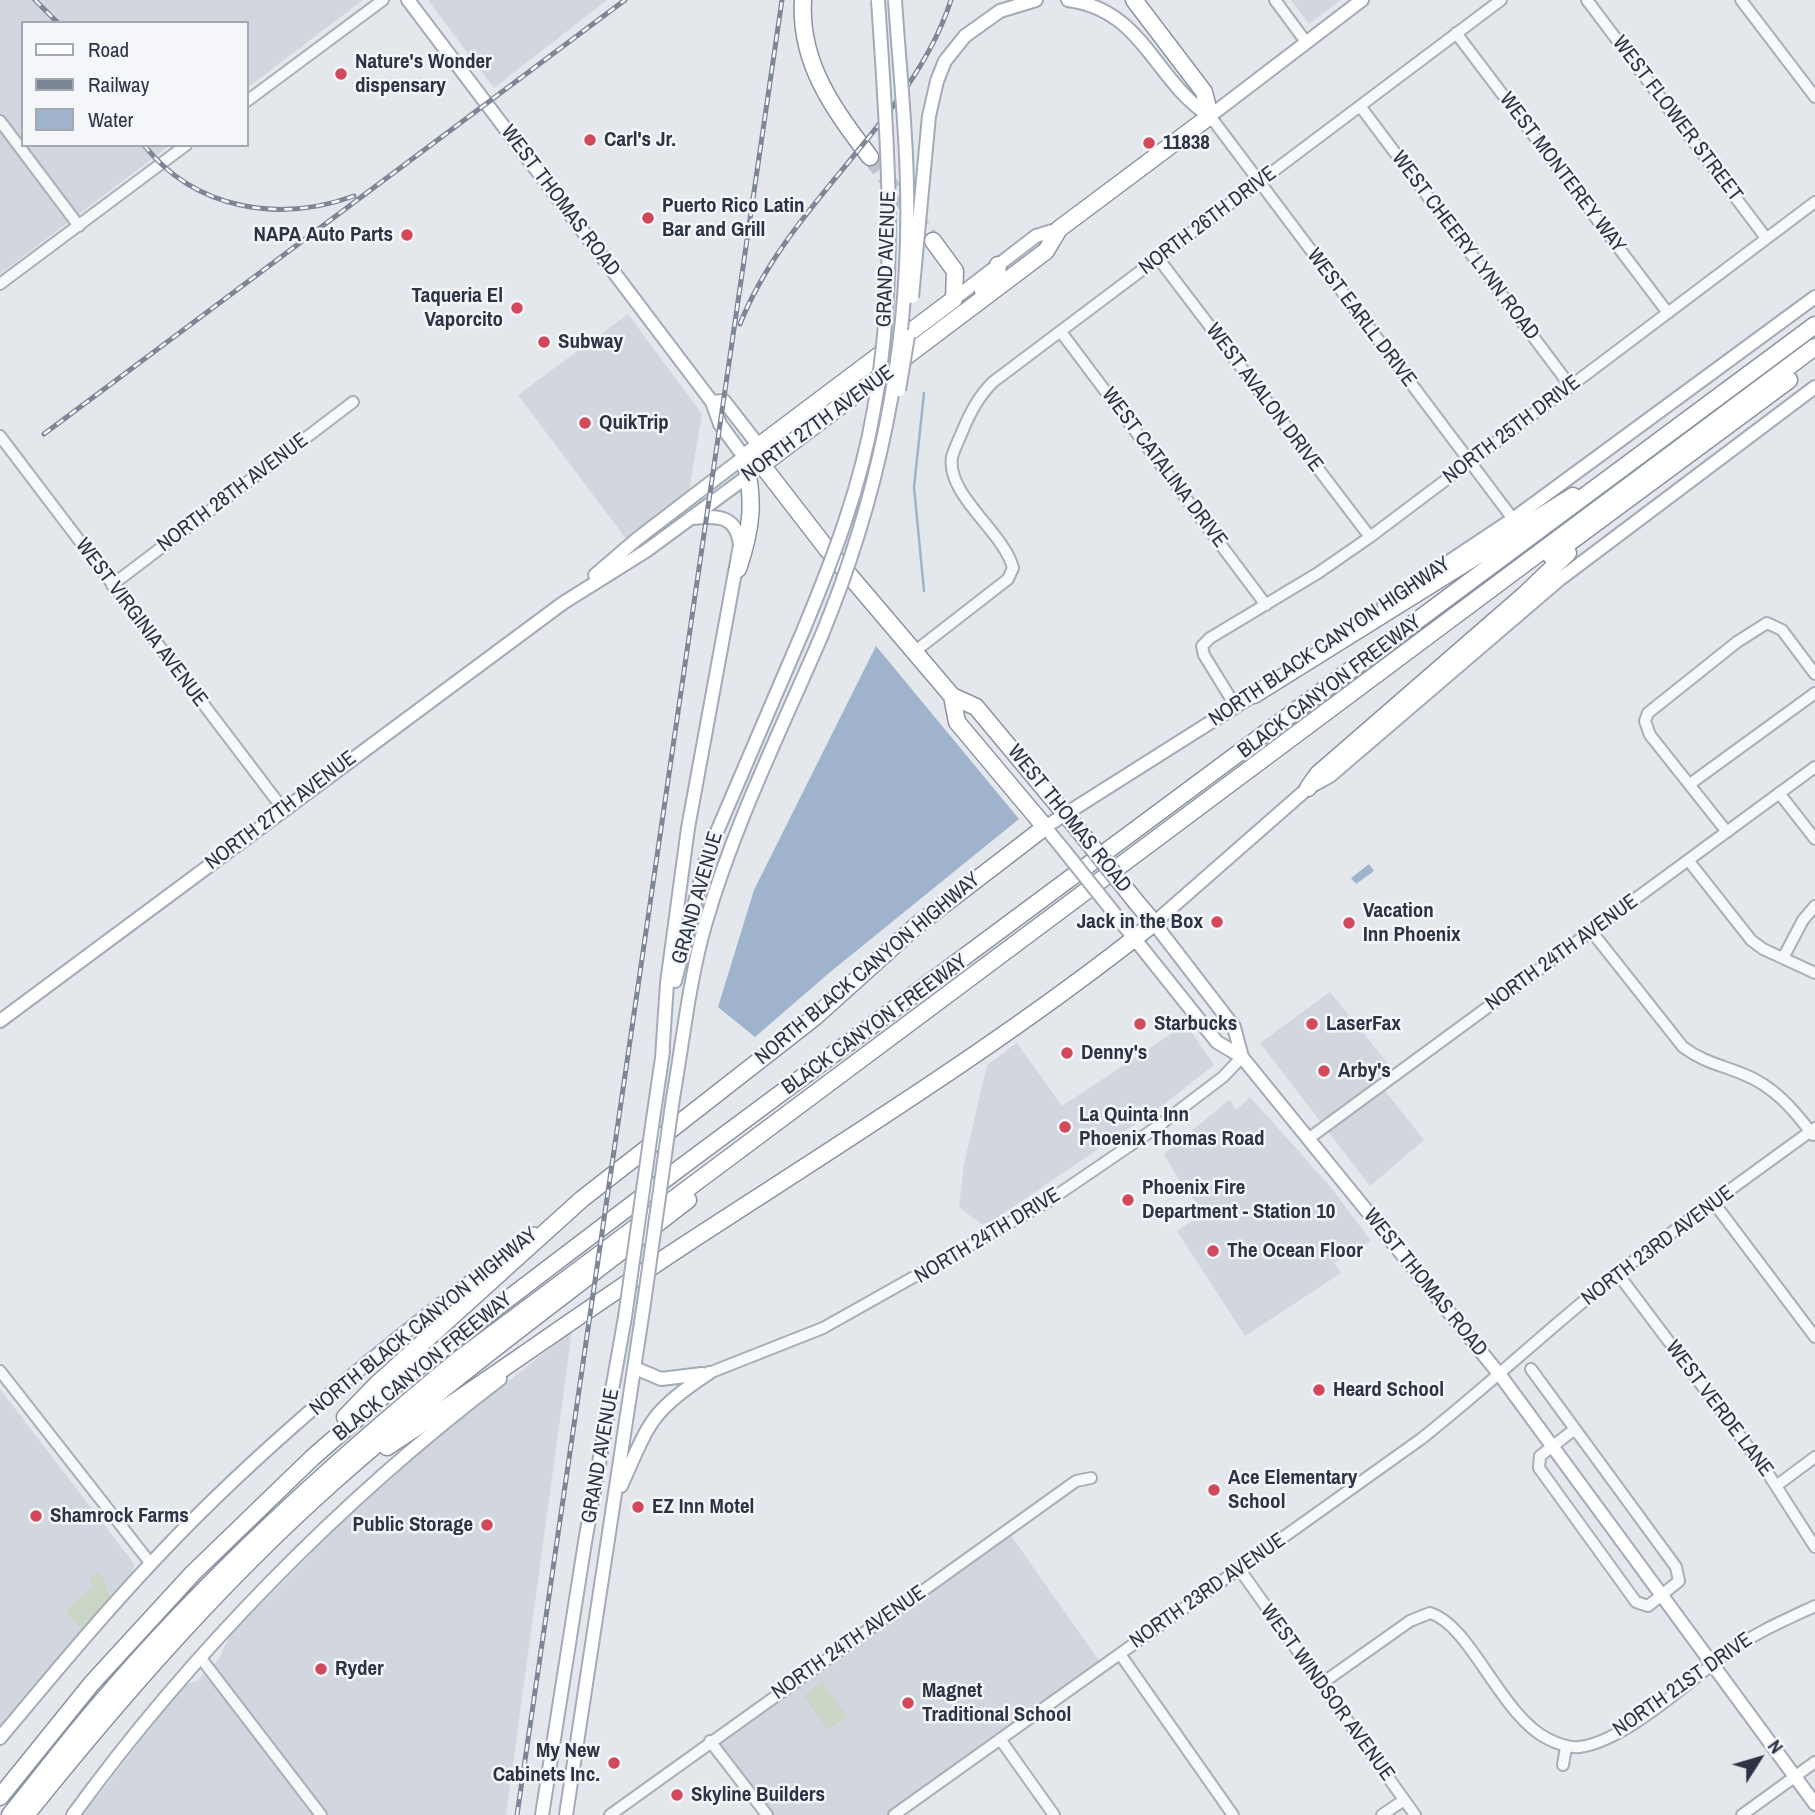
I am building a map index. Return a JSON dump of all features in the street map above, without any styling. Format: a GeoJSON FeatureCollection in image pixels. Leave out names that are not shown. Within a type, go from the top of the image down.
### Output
{"type":"FeatureCollection","features":[{"type":"Feature","properties":{"kind":"highway"},"geometry":{"type":"LineString","coordinates":[[803,0],[805,37],[814,69],[828,99],[870,157]]}},
{"type":"Feature","properties":{"kind":"highway"},"geometry":{"type":"LineString","coordinates":[[1134,0],[1204,92],[1210,116]]}},
{"type":"Feature","properties":{"kind":"highway","name":"NORTH 27TH AVENUE"},"geometry":{"type":"LineString","coordinates":[[755,470],[1046,251],[1059,229],[1210,116]]}},
{"type":"Feature","properties":{"kind":"highway"},"geometry":{"type":"LineString","coordinates":[[933,241],[955,271],[954,299]]}},
{"type":"Feature","properties":{"kind":"highway"},"geometry":{"type":"LineString","coordinates":[[956,321],[962,310],[994,280],[998,265]]}},
{"type":"Feature","properties":{"kind":"highway","name":"NORTH 27TH AVENUE"},"geometry":{"type":"LineString","coordinates":[[744,457],[954,299]]}},
{"type":"Feature","properties":{"kind":"highway","name":"BLACK CANYON FREEWAY"},"geometry":{"type":"LineString","coordinates":[[0,1797],[128,1642],[221,1543],[400,1381],[654,1187],[1815,325]]}},
{"type":"Feature","properties":{"kind":"highway"},"geometry":{"type":"LineString","coordinates":[[10,1815],[98,1706],[215,1579],[299,1497],[458,1360],[1815,347]]}},
{"type":"Feature","properties":{"kind":"highway","name":"BLACK CANYON FREEWAY"},"geometry":{"type":"LineString","coordinates":[[26,1815],[161,1654],[241,1571],[330,1485],[470,1367],[698,1193],[1815,360]]}},
{"type":"Feature","properties":{"kind":"highway","name":"WEST THOMAS ROAD"},"geometry":{"type":"LineString","coordinates":[[744,457],[952,696],[976,707],[1154,923]]}},
{"type":"Feature","properties":{"kind":"highway"},"geometry":{"type":"LineString","coordinates":[[737,569],[746,545],[755,470]]}},
{"type":"Feature","properties":{"kind":"highway"},"geometry":{"type":"LineString","coordinates":[[1254,695],[1454,572],[1559,502],[1604,482]]}},
{"type":"Feature","properties":{"kind":"highway"},"geometry":{"type":"LineString","coordinates":[[1308,788],[1318,774],[1529,590],[1600,521]]}},
{"type":"Feature","properties":{"kind":"highway","name":"WEST THOMAS ROAD"},"geometry":{"type":"LineString","coordinates":[[952,696],[957,722],[1045,827]]}},
{"type":"Feature","properties":{"kind":"highway","name":"NORTH BLACK CANYON HIGHWAY"},"geometry":{"type":"LineString","coordinates":[[582,1199],[815,1017],[916,926],[1045,827]]}},
{"type":"Feature","properties":{"kind":"highway"},"geometry":{"type":"LineString","coordinates":[[330,1485],[601,1301],[921,1092],[1154,923]]}},
{"type":"Feature","properties":{"kind":"highway"},"geometry":{"type":"LineString","coordinates":[[280,1488],[376,1385],[582,1199]]}},
{"type":"Feature","properties":{"kind":"main road","name":"WEST THOMAS ROAD"},"geometry":{"type":"LineString","coordinates":[[408,0],[712,402],[720,424],[744,457]]}},
{"type":"Feature","properties":{"kind":"main road","name":"GRAND AVENUE"},"geometry":{"type":"LineString","coordinates":[[542,1815],[581,1566],[625,1317],[662,1058],[682,947],[707,855],[833,558],[854,494],[874,410],[884,339],[891,211],[878,0]]}},
{"type":"Feature","properties":{"kind":"main road","name":"GRAND AVENUE"},"geometry":{"type":"LineString","coordinates":[[566,1815],[635,1368],[673,1098],[697,959],[714,895],[740,821],[821,637],[853,554],[888,431],[902,317],[907,232],[906,155],[895,0]]}},
{"type":"Feature","properties":{"kind":"main road"},"geometry":{"type":"LineString","coordinates":[[888,431],[904,372],[933,92],[941,70],[957,44],[973,28],[1000,11],[1036,0]]}},
{"type":"Feature","properties":{"kind":"main road"},"geometry":{"type":"LineString","coordinates":[[1068,0],[1104,11],[1133,30],[1189,103],[1210,116]]}},
{"type":"Feature","properties":{"kind":"main road","name":"NORTH 27TH AVENUE"},"geometry":{"type":"LineString","coordinates":[[1210,116],[1362,0]]}},
{"type":"Feature","properties":{"kind":"main road","name":"NORTH 27TH AVENUE"},"geometry":{"type":"LineString","coordinates":[[954,299],[1037,236],[1059,229]]}},
{"type":"Feature","properties":{"kind":"main road","name":"NORTH BLACK CANYON HIGHWAY"},"geometry":{"type":"LineString","coordinates":[[1045,827],[1236,707],[1319,648],[1513,519],[1815,297]]}},
{"type":"Feature","properties":{"kind":"main road"},"geometry":{"type":"LineString","coordinates":[[1154,923],[1308,788],[1330,776],[1560,579],[1815,387]]}},
{"type":"Feature","properties":{"kind":"main road","name":"WEST THOMAS ROAD"},"geometry":{"type":"LineString","coordinates":[[712,402],[724,401],[759,446],[755,470]]}},
{"type":"Feature","properties":{"kind":"main road","name":"NORTH 27TH AVENUE"},"geometry":{"type":"LineString","coordinates":[[563,603],[637,539],[744,457]]}},
{"type":"Feature","properties":{"kind":"main road","name":"NORTH 27TH AVENUE"},"geometry":{"type":"LineString","coordinates":[[0,1021],[563,603],[646,551],[755,470]]}},
{"type":"Feature","properties":{"kind":"main road"},"geometry":{"type":"LineString","coordinates":[[662,1058],[667,983],[688,828],[710,694],[737,569],[739,538],[732,522],[719,516],[689,519]]}},
{"type":"Feature","properties":{"kind":"main road","name":"WEST THOMAS ROAD"},"geometry":{"type":"LineString","coordinates":[[1045,827],[1217,1042],[1242,1058],[1500,1375],[1815,1804]]}},
{"type":"Feature","properties":{"kind":"main road","name":"WEST THOMAS ROAD"},"geometry":{"type":"LineString","coordinates":[[1154,923],[1234,1027],[1242,1058]]}},
{"type":"Feature","properties":{"kind":"main road","name":"NORTH BLACK CANYON HIGHWAY"},"geometry":{"type":"LineString","coordinates":[[0,1738],[151,1564],[202,1511],[320,1404],[582,1199]]}},
{"type":"Feature","properties":{"kind":"main road"},"geometry":{"type":"LineString","coordinates":[[73,1815],[126,1742],[200,1657],[369,1489],[459,1411],[601,1301]]}},
{"type":"Feature","properties":{"kind":"main road"},"geometry":{"type":"LineString","coordinates":[[635,1368],[661,1379],[709,1373]]}},
{"type":"Feature","properties":{"kind":"main road"},"geometry":{"type":"LineString","coordinates":[[614,1503],[637,1447],[654,1417],[682,1391],[709,1373]]}},
{"type":"Feature","properties":{"kind":"street"},"geometry":{"type":"LineString","coordinates":[[248,100],[383,0]]}},
{"type":"Feature","properties":{"kind":"street"},"geometry":{"type":"LineString","coordinates":[[1275,0],[1306,42]]}},
{"type":"Feature","properties":{"kind":"street","name":"NORTH 26TH DRIVE"},"geometry":{"type":"LineString","coordinates":[[914,652],[1009,579],[1013,568],[1004,546],[967,499],[953,468],[952,457],[979,396],[1501,0]]}},
{"type":"Feature","properties":{"kind":"street","name":"WEST FLOWER STREET"},"geometry":{"type":"LineString","coordinates":[[1587,0],[1766,239]]}},
{"type":"Feature","properties":{"kind":"street"},"geometry":{"type":"LineString","coordinates":[[1741,0],[1815,97]]}},
{"type":"Feature","properties":{"kind":"street","name":"WEST MONTEREY WAY"},"geometry":{"type":"LineString","coordinates":[[1456,33],[1668,313]]}},
{"type":"Feature","properties":{"kind":"street","name":"WEST CHEERY LYNN ROAD"},"geometry":{"type":"LineString","coordinates":[[1360,106],[1571,387]]}},
{"type":"Feature","properties":{"kind":"street","name":"WEST EARLL DRIVE"},"geometry":{"type":"LineString","coordinates":[[1210,116],[1513,519]]}},
{"type":"Feature","properties":{"kind":"street"},"geometry":{"type":"LineString","coordinates":[[0,121],[79,226]]}},
{"type":"Feature","properties":{"kind":"street"},"geometry":{"type":"LineString","coordinates":[[0,284],[183,147]]}},
{"type":"Feature","properties":{"kind":"street","name":"NORTH 25TH DRIVE"},"geometry":{"type":"LineString","coordinates":[[1236,707],[1204,655],[1202,646],[1370,537],[1815,202]]}},
{"type":"Feature","properties":{"kind":"street","name":"WEST AVALON DRIVE"},"geometry":{"type":"LineString","coordinates":[[1158,258],[1370,537]]}},
{"type":"Feature","properties":{"kind":"street","name":"WEST CATALINA DRIVE"},"geometry":{"type":"LineString","coordinates":[[1061,332],[1266,605]]}},
{"type":"Feature","properties":{"kind":"street","name":"NORTH 28TH AVENUE"},"geometry":{"type":"LineString","coordinates":[[112,585],[353,402]]}},
{"type":"Feature","properties":{"kind":"street","name":"WEST VIRGINIA AVENUE"},"geometry":{"type":"LineString","coordinates":[[0,436],[283,809]]}},
{"type":"Feature","properties":{"kind":"street"},"geometry":{"type":"LineString","coordinates":[[1727,832],[1650,736],[1645,721],[1653,708],[1668,695],[1759,626],[1775,625],[1815,674]]}},
{"type":"Feature","properties":{"kind":"street"},"geometry":{"type":"LineString","coordinates":[[1690,784],[1815,694]]}},
{"type":"Feature","properties":{"kind":"street","name":"NORTH 24TH AVENUE"},"geometry":{"type":"LineString","coordinates":[[1308,1139],[1815,767]]}},
{"type":"Feature","properties":{"kind":"street"},"geometry":{"type":"LineString","coordinates":[[1779,793],[1815,839]]}},
{"type":"Feature","properties":{"kind":"street"},"geometry":{"type":"LineString","coordinates":[[1688,860],[1751,940],[1763,950],[1815,973]]}},
{"type":"Feature","properties":{"kind":"street"},"geometry":{"type":"LineString","coordinates":[[1783,958],[1803,920],[1815,906]]}},
{"type":"Feature","properties":{"kind":"street"},"geometry":{"type":"LineString","coordinates":[[1592,932],[1684,1047],[1701,1060],[1762,1083],[1786,1101],[1813,1132]]}},
{"type":"Feature","properties":{"kind":"street","name":"NORTH 24TH DRIVE"},"geometry":{"type":"LineString","coordinates":[[709,1373],[785,1346],[832,1324],[1047,1202],[1157,1127],[1223,1077],[1242,1058]]}},
{"type":"Feature","properties":{"kind":"street","name":"NORTH 23RD AVENUE"},"geometry":{"type":"LineString","coordinates":[[894,1815],[1421,1439],[1618,1274],[1813,1132]]}},
{"type":"Feature","properties":{"kind":"street"},"geometry":{"type":"LineString","coordinates":[[1714,1203],[1815,1337]]}},
{"type":"Feature","properties":{"kind":"street","name":"WEST VERDE LANE"},"geometry":{"type":"LineString","coordinates":[[1618,1274],[1776,1486],[1815,1547]]}},
{"type":"Feature","properties":{"kind":"street"},"geometry":{"type":"LineString","coordinates":[[1531,1369],[1575,1429],[1676,1567],[1679,1581],[1663,1597],[1648,1606],[1636,1602],[1539,1468],[1540,1456],[1575,1429]]}},
{"type":"Feature","properties":{"kind":"street"},"geometry":{"type":"LineString","coordinates":[[0,1371],[151,1564]]}},
{"type":"Feature","properties":{"kind":"street"},"geometry":{"type":"LineString","coordinates":[[1776,1486],[1815,1457]]}},
{"type":"Feature","properties":{"kind":"street","name":"NORTH 24TH AVENUE"},"geometry":{"type":"LineString","coordinates":[[610,1815],[1076,1481],[1091,1478]]}},
{"type":"Feature","properties":{"kind":"street","name":"WEST WINDSOR AVENUE"},"geometry":{"type":"LineString","coordinates":[[1240,1570],[1415,1815]]}},
{"type":"Feature","properties":{"kind":"street","name":"NORTH 21ST DRIVE"},"geometry":{"type":"LineString","coordinates":[[1566,1747],[1589,1745],[1617,1734],[1763,1629],[1815,1606]]}},
{"type":"Feature","properties":{"kind":"street"},"geometry":{"type":"LineString","coordinates":[[1321,1684],[1410,1620],[1430,1613],[1443,1619],[1459,1635],[1515,1712],[1535,1732],[1566,1747],[1563,1765]]}},
{"type":"Feature","properties":{"kind":"street"},"geometry":{"type":"LineString","coordinates":[[1120,1654],[1233,1815]]}},
{"type":"Feature","properties":{"kind":"street"},"geometry":{"type":"LineString","coordinates":[[200,1657],[321,1815]]}},
{"type":"Feature","properties":{"kind":"street"},"geometry":{"type":"LineString","coordinates":[[1000,1739],[1054,1815]]}},
{"type":"Feature","properties":{"kind":"street"},"geometry":{"type":"LineString","coordinates":[[710,1741],[767,1815]]}},
{"type":"Feature","properties":{"kind":"street"},"geometry":{"type":"LineString","coordinates":[[1742,1815],[1815,1762]]}},
{"type":"Feature","properties":{"kind":"street"},"geometry":{"type":"LineString","coordinates":[[1382,1815],[1404,1800]]}},
{"type":"Feature","properties":{"kind":"shaded area"},"geometry":{"type":"Polygon","coordinates":[[[0,0],[363,0],[248,87],[248,21],[21,21],[21,147],[167,147],[0,274],[0,0]]]}},
{"type":"Feature","properties":{"kind":"shaded area"},"geometry":{"type":"Polygon","coordinates":[[[428,0],[607,0],[494,88],[428,0]]]}},
{"type":"Feature","properties":{"kind":"shaded area"},"geometry":{"type":"Polygon","coordinates":[[[1291,0],[1341,0],[1309,24],[1291,0]]]}},
{"type":"Feature","properties":{"kind":"shaded area"},"geometry":{"type":"Polygon","coordinates":[[[628,314],[702,414],[688,496],[627,540],[518,395],[628,314]]]}},
{"type":"Feature","properties":{"kind":"shaded area"},"geometry":{"type":"Polygon","coordinates":[[[1330,992],[1390,1066],[1375,1078],[1424,1140],[1370,1186],[1260,1043],[1330,992]]]}},
{"type":"Feature","properties":{"kind":"shaded area"},"geometry":{"type":"Polygon","coordinates":[[[1186,1024],[1214,1065],[1163,1105],[991,1222],[981,1224],[959,1207],[964,1164],[987,1065],[1017,1043],[1062,1106],[1186,1024]]]}},
{"type":"Feature","properties":{"kind":"shaded area"},"geometry":{"type":"Polygon","coordinates":[[[1250,1097],[1329,1185],[1371,1241],[1334,1263],[1341,1273],[1245,1336],[1177,1231],[1205,1212],[1184,1189],[1164,1154],[1230,1099],[1236,1110],[1250,1097]]]}},
{"type":"Feature","properties":{"kind":"shaded area"},"geometry":{"type":"Polygon","coordinates":[[[572,1331],[506,1815],[83,1815],[184,1685],[197,1681],[218,1660],[231,1634],[339,1526],[435,1439],[572,1331]]]}},
{"type":"Feature","properties":{"kind":"shaded area"},"geometry":{"type":"Polygon","coordinates":[[[0,1389],[135,1565],[131,1576],[0,1728],[0,1389]]]}},
{"type":"Feature","properties":{"kind":"shaded area","name":"Magnet Traditional School"},"geometry":{"type":"Polygon","coordinates":[[[1007,1530],[1103,1666],[894,1815],[767,1815],[710,1741],[1007,1530]]]}},
{"type":"Feature","properties":{"kind":"green space"},"geometry":{"type":"Polygon","coordinates":[[[100,1572],[111,1598],[82,1630],[66,1611],[93,1586],[89,1578],[100,1572]]]}},
{"type":"Feature","properties":{"kind":"green space"},"geometry":{"type":"Polygon","coordinates":[[[822,1682],[847,1717],[828,1730],[804,1696],[822,1682]]]}},
{"type":"Feature","properties":{"kind":"water"},"geometry":{"type":"Polygon","coordinates":[[[876,646],[1019,819],[829,973],[755,1037],[718,1007],[754,890],[876,646]]]}},
{"type":"Feature","properties":{"kind":"water"},"geometry":{"type":"Polygon","coordinates":[[[1369,864],[1374,871],[1356,884],[1351,878],[1369,864]]]}},
{"type":"Feature","properties":{"kind":"waterway"},"geometry":{"type":"LineString","coordinates":[[924,393],[914,487],[924,591]]}},
{"type":"Feature","properties":{"kind":"tunnel"},"geometry":{"type":"LineString","coordinates":[[870,157],[933,241]]}},
{"type":"Feature","properties":{"kind":"railway"},"geometry":{"type":"LineString","coordinates":[[35,0],[56,21]]}},
{"type":"Feature","properties":{"kind":"railway"},"geometry":{"type":"LineString","coordinates":[[44,434],[625,0]]}},
{"type":"Feature","properties":{"kind":"railway"},"geometry":{"type":"LineString","coordinates":[[517,1815],[782,0]]}},
{"type":"Feature","properties":{"kind":"railway"},"geometry":{"type":"LineString","coordinates":[[740,324],[762,280],[788,238],[908,84],[933,44],[951,0]]}},
{"type":"Feature","properties":{"kind":"railway"},"geometry":{"type":"LineString","coordinates":[[146,147],[165,167],[188,184],[213,197],[240,205],[297,209],[354,196]]}},
{"type":"Feature","properties":{"kind":"place","name":"Nature's Wonder dispensary"},"geometry":{"type":"Point","coordinates":[341,74]}},
{"type":"Feature","properties":{"kind":"place","name":"Carl's Jr."},"geometry":{"type":"Point","coordinates":[590,140]}},
{"type":"Feature","properties":{"kind":"place","name":"11838"},"geometry":{"type":"Point","coordinates":[1149,143]}},
{"type":"Feature","properties":{"kind":"place","name":"Puerto Rico Latin Bar and Grill"},"geometry":{"type":"Point","coordinates":[648,218]}},
{"type":"Feature","properties":{"kind":"place","name":"NAPA Auto Parts"},"geometry":{"type":"Point","coordinates":[407,235]}},
{"type":"Feature","properties":{"kind":"place","name":"Taqueria El Vaporcito"},"geometry":{"type":"Point","coordinates":[517,308]}},
{"type":"Feature","properties":{"kind":"place","name":"Subway"},"geometry":{"type":"Point","coordinates":[544,342]}},
{"type":"Feature","properties":{"kind":"place","name":"QuikTrip"},"geometry":{"type":"Point","coordinates":[585,423]}},
{"type":"Feature","properties":{"kind":"place","name":"Jack in the Box"},"geometry":{"type":"Point","coordinates":[1217,922]}},
{"type":"Feature","properties":{"kind":"place","name":"Vacation Inn Phoenix"},"geometry":{"type":"Point","coordinates":[1349,923]}},
{"type":"Feature","properties":{"kind":"place","name":"Starbucks"},"geometry":{"type":"Point","coordinates":[1140,1024]}},
{"type":"Feature","properties":{"kind":"place","name":"LaserFax"},"geometry":{"type":"Point","coordinates":[1312,1024]}},
{"type":"Feature","properties":{"kind":"place","name":"Denny's"},"geometry":{"type":"Point","coordinates":[1067,1053]}},
{"type":"Feature","properties":{"kind":"place","name":"Arby's"},"geometry":{"type":"Point","coordinates":[1324,1071]}},
{"type":"Feature","properties":{"kind":"place","name":"La Quinta Inn Phoenix Thomas Road"},"geometry":{"type":"Point","coordinates":[1065,1127]}},
{"type":"Feature","properties":{"kind":"place","name":"Phoenix Fire Department - Station 10"},"geometry":{"type":"Point","coordinates":[1128,1200]}},
{"type":"Feature","properties":{"kind":"place","name":"The Ocean Floor"},"geometry":{"type":"Point","coordinates":[1213,1251]}},
{"type":"Feature","properties":{"kind":"place","name":"Heard School"},"geometry":{"type":"Point","coordinates":[1319,1390]}},
{"type":"Feature","properties":{"kind":"place","name":"Ace Elementary School"},"geometry":{"type":"Point","coordinates":[1214,1490]}},
{"type":"Feature","properties":{"kind":"place","name":"EZ Inn Motel"},"geometry":{"type":"Point","coordinates":[638,1507]}},
{"type":"Feature","properties":{"kind":"place","name":"Shamrock Farms"},"geometry":{"type":"Point","coordinates":[36,1516]}},
{"type":"Feature","properties":{"kind":"place","name":"Public Storage"},"geometry":{"type":"Point","coordinates":[487,1525]}},
{"type":"Feature","properties":{"kind":"place","name":"Ryder"},"geometry":{"type":"Point","coordinates":[321,1669]}},
{"type":"Feature","properties":{"kind":"place","name":"Magnet Traditional School"},"geometry":{"type":"Point","coordinates":[908,1703]}},
{"type":"Feature","properties":{"kind":"place","name":"My New Cabinets Inc."},"geometry":{"type":"Point","coordinates":[614,1763]}},
{"type":"Feature","properties":{"kind":"place","name":"Skyline Builders"},"geometry":{"type":"Point","coordinates":[677,1795]}}]}
